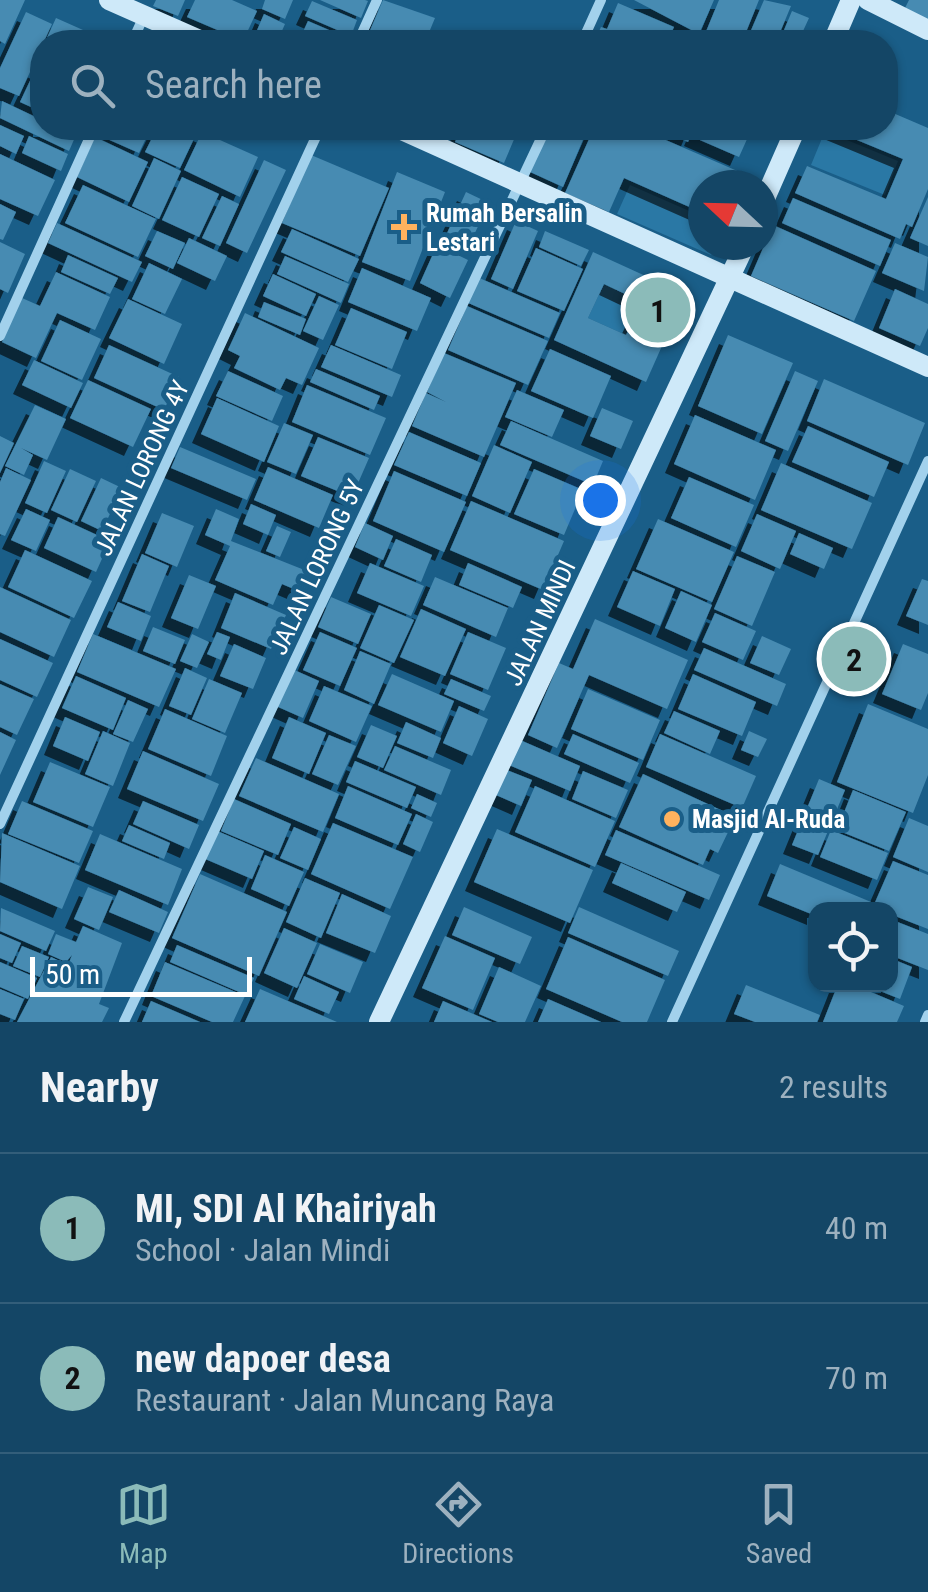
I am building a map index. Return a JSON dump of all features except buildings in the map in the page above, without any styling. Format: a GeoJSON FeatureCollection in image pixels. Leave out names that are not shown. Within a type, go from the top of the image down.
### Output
{"type":"FeatureCollection","features":[{"type":"Feature","properties":{"kind":"street"},"geometry":{"type":"LineString","coordinates":[[109,0],[176,30]]}},
{"type":"Feature","properties":{"kind":"street"},"geometry":{"type":"LineString","coordinates":[[363,30],[377,0]]}},
{"type":"Feature","properties":{"kind":"street"},"geometry":{"type":"LineString","coordinates":[[587,30],[601,0]]}},
{"type":"Feature","properties":{"kind":"street"},"geometry":{"type":"LineString","coordinates":[[837,30],[851,0]]}},
{"type":"Feature","properties":{"kind":"street"},"geometry":{"type":"LineString","coordinates":[[868,0],[928,30]]}},
{"type":"Feature","properties":{"kind":"street"},"geometry":{"type":"LineString","coordinates":[[138,30],[144,16]]}},
{"type":"Feature","properties":{"kind":"street"},"geometry":{"type":"LineString","coordinates":[[0,336],[89,140]]}},
{"type":"Feature","properties":{"kind":"street","name":"JALAN LORONG 4Y"},"geometry":{"type":"LineString","coordinates":[[0,824],[314,140]]}},
{"type":"Feature","properties":{"kind":"street"},"geometry":{"type":"LineString","coordinates":[[425,140],[928,367]]}},
{"type":"Feature","properties":{"kind":"street","name":"JALAN LORONG 5Y"},"geometry":{"type":"LineString","coordinates":[[124,1022],[541,140]]}},
{"type":"Feature","properties":{"kind":"street"},"geometry":{"type":"LineString","coordinates":[[778,170],[791,140]]}},
{"type":"Feature","properties":{"kind":"street","name":"JALAN MINDI"},"geometry":{"type":"LineString","coordinates":[[380,1022],[738,260]]}},
{"type":"Feature","properties":{"kind":"street"},"geometry":{"type":"LineString","coordinates":[[672,1022],[928,460]]}},
{"type":"Feature","properties":{"kind":"street"},"geometry":{"type":"LineString","coordinates":[[925,1022],[928,1014]]}},
{"type":"Feature","properties":{"kind":"shaded area"},"geometry":{"type":"Polygon","coordinates":[[[821,140],[847,140],[898,161],[885,195],[811,165],[821,140]]]}},
{"type":"Feature","properties":{"kind":"shaded area"},"geometry":{"type":"Polygon","coordinates":[[[630,185],[688,210],[688,245],[617,214],[630,185]]]}},
{"type":"Feature","properties":{"kind":"shaded area"},"geometry":{"type":"Polygon","coordinates":[[[604,284],[642,302],[626,335],[588,318],[604,284]]]}},
{"type":"Feature","properties":{"kind":"place","name":"Rumah Bersalin Lestari"},"geometry":{"type":"Point","coordinates":[404,227]}},
{"type":"Feature","properties":{"kind":"place","name":"MI, SDI Al Khairiyah"},"geometry":{"type":"Point","coordinates":[658,310]}},
{"type":"Feature","properties":{"kind":"place","name":"new dapoer desa"},"geometry":{"type":"Point","coordinates":[854,659]}},
{"type":"Feature","properties":{"kind":"place","name":"Masjid Al-Ruda"},"geometry":{"type":"Point","coordinates":[672,819]}}]}
